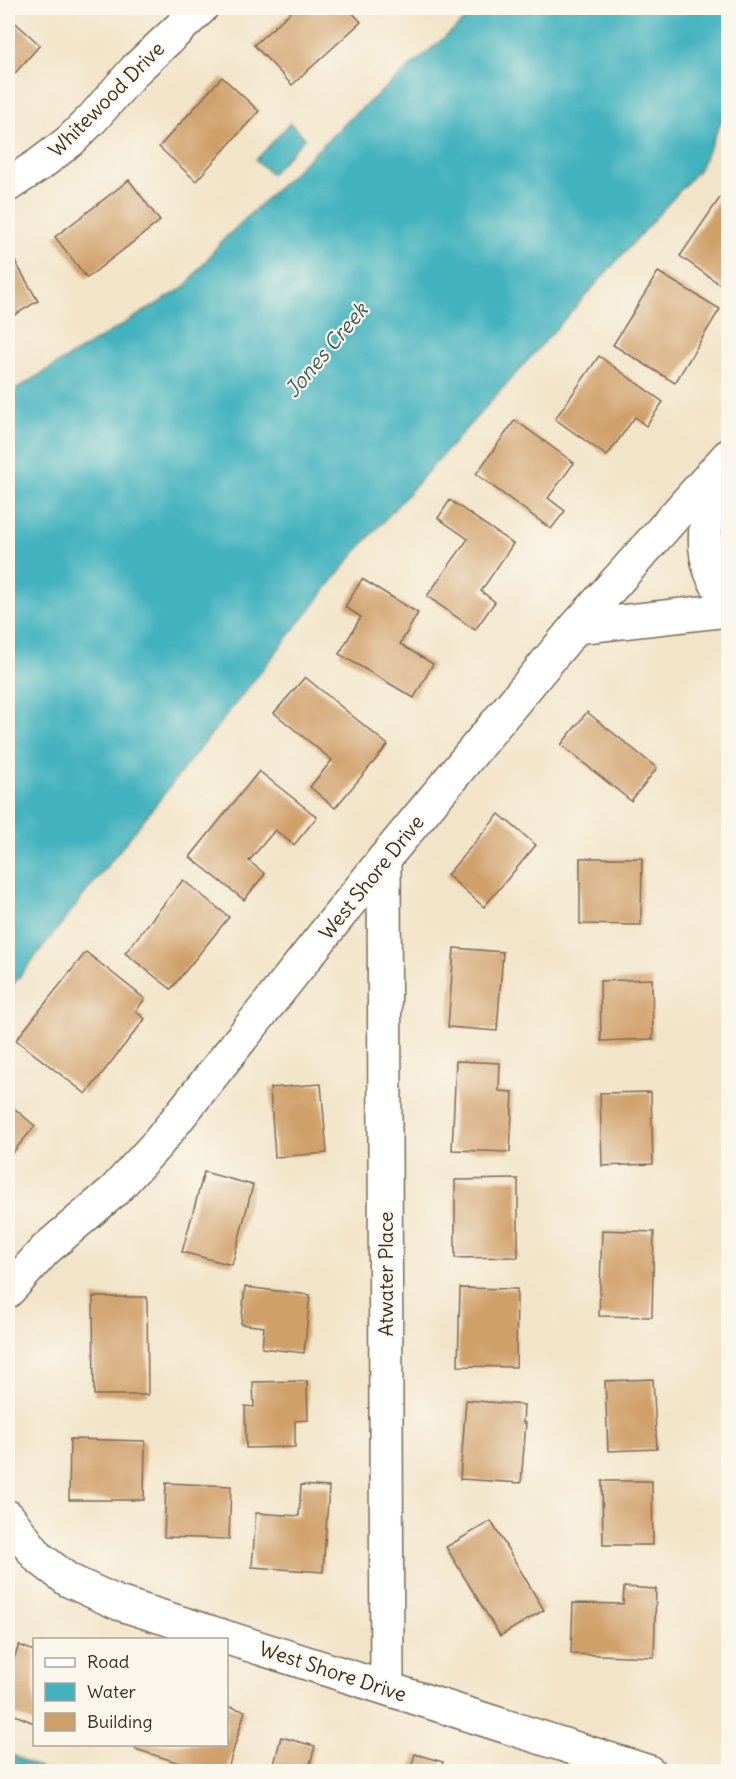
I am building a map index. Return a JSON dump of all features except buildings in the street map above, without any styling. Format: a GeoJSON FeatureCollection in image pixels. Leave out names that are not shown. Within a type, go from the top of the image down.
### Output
{"type":"FeatureCollection","features":[{"type":"Feature","properties":{"kind":"street","name":"Whitewood Drive"},"geometry":{"type":"LineString","coordinates":[[8,185],[70,141],[136,69],[201,8]]}},
{"type":"Feature","properties":{"kind":"street"},"geometry":{"type":"LineString","coordinates":[[724,462],[709,501],[705,541],[706,559],[712,576],[729,600]]}},
{"type":"Feature","properties":{"kind":"street","name":"West Shore Drive"},"geometry":{"type":"LineString","coordinates":[[8,1291],[46,1249],[115,1190],[158,1143],[384,860],[576,627],[724,462]]}},
{"type":"Feature","properties":{"kind":"street"},"geometry":{"type":"LineString","coordinates":[[576,627],[729,610]]}},
{"type":"Feature","properties":{"kind":"street","name":"Atwater Place"},"geometry":{"type":"LineString","coordinates":[[384,860],[387,1688]]}},
{"type":"Feature","properties":{"kind":"street","name":"West Shore Drive"},"geometry":{"type":"LineString","coordinates":[[8,1517],[38,1557],[68,1580],[118,1603],[649,1772]]}},
{"type":"Feature","properties":{"kind":"water","name":"Jones Creek"},"geometry":{"type":"Polygon","coordinates":[[[479,8],[728,8],[728,107],[700,168],[353,555],[8,991],[8,394],[185,287],[221,242],[355,114],[479,8]]]}},
{"type":"Feature","properties":{"kind":"water"},"geometry":{"type":"Polygon","coordinates":[[[290,123],[305,138],[271,174],[256,160],[290,123]]]}},
{"type":"Feature","properties":{"kind":"water"},"geometry":{"type":"Polygon","coordinates":[[[8,1753],[46,1771],[8,1771],[8,1753]]]}}]}
